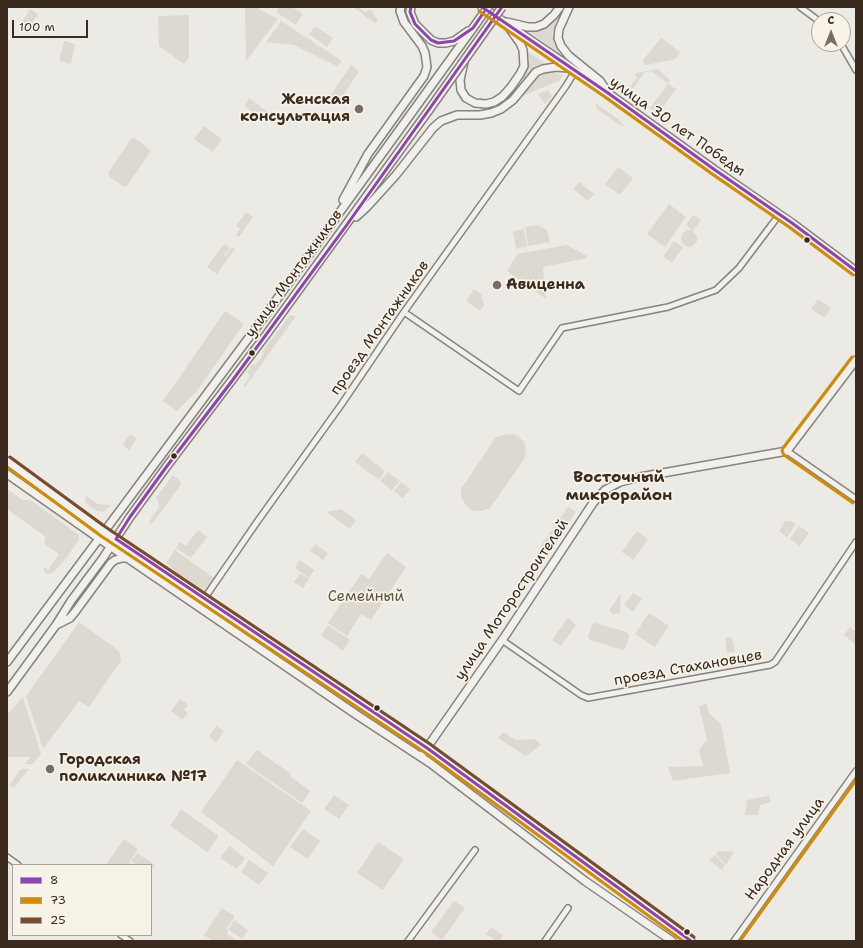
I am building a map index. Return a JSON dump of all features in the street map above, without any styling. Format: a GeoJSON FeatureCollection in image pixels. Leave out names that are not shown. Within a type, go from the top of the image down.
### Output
{"type":"FeatureCollection","features":[{"type":"Feature","properties":{"kind":"main road"},"geometry":{"type":"LineString","coordinates":[[317,243],[352,186],[368,154],[424,76],[427,61],[425,53],[422,46],[404,22],[400,11],[401,7]]}},
{"type":"Feature","properties":{"kind":"main road"},"geometry":{"type":"LineString","coordinates":[[411,7],[410,12],[415,24],[431,40],[438,43],[454,41],[473,28]]}},
{"type":"Feature","properties":{"kind":"main road","name":"улица 30 лет Победы"},"geometry":{"type":"LineString","coordinates":[[482,7],[608,93],[856,271]]}},
{"type":"Feature","properties":{"kind":"main road","name":"улица Монтажников"},"geometry":{"type":"LineString","coordinates":[[7,662],[256,328],[488,7]]}},
{"type":"Feature","properties":{"kind":"main road","name":"улица Монтажников"},"geometry":{"type":"LineString","coordinates":[[7,692],[56,625],[71,601],[111,547],[167,466],[346,226],[502,7]]}},
{"type":"Feature","properties":{"kind":"main road"},"geometry":{"type":"LineString","coordinates":[[569,7],[558,33],[561,46],[569,56],[600,82],[608,93]]}},
{"type":"Feature","properties":{"kind":"main road"},"geometry":{"type":"LineString","coordinates":[[504,23],[536,27],[544,24],[559,8]]}},
{"type":"Feature","properties":{"kind":"main road"},"geometry":{"type":"LineString","coordinates":[[464,62],[460,85],[466,98],[475,103],[486,104],[494,102],[502,97],[511,87],[524,66],[523,50],[520,43],[504,23]]}},
{"type":"Feature","properties":{"kind":"main road"},"geometry":{"type":"LineString","coordinates":[[346,226],[367,207],[389,183],[433,128],[441,121],[457,115],[491,114],[501,109],[513,100],[536,72],[543,69],[556,67],[573,70]]}},
{"type":"Feature","properties":{"kind":"main road"},"geometry":{"type":"LineString","coordinates":[[787,451],[856,360]]}},
{"type":"Feature","properties":{"kind":"main road","name":"улица Моторостроителей"},"geometry":{"type":"LineString","coordinates":[[420,757],[502,640],[593,503],[605,490],[620,482],[640,477],[787,451]]}},
{"type":"Feature","properties":{"kind":"main road"},"geometry":{"type":"LineString","coordinates":[[7,461],[104,532],[426,748],[691,941]]}},
{"type":"Feature","properties":{"kind":"main road"},"geometry":{"type":"LineString","coordinates":[[7,474],[271,657],[420,757],[585,880],[672,941]]}},
{"type":"Feature","properties":{"kind":"main road"},"geometry":{"type":"LineString","coordinates":[[56,625],[70,618],[111,563],[115,560],[128,558]]}},
{"type":"Feature","properties":{"kind":"main road"},"geometry":{"type":"LineString","coordinates":[[271,657],[276,658],[278,656],[280,653],[278,648]]}},
{"type":"Feature","properties":{"kind":"main road"},"geometry":{"type":"LineString","coordinates":[[293,672],[291,667],[292,664],[294,662],[299,663]]}},
{"type":"Feature","properties":{"kind":"main road"},"geometry":{"type":"LineString","coordinates":[[565,865],[569,866],[572,864],[575,858],[573,854]]}},
{"type":"Feature","properties":{"kind":"main road"},"geometry":{"type":"LineString","coordinates":[[585,880],[583,873],[585,869],[593,869]]}},
{"type":"Feature","properties":{"kind":"street"},"geometry":{"type":"LineString","coordinates":[[800,7],[811,15]]}},
{"type":"Feature","properties":{"kind":"street"},"geometry":{"type":"LineString","coordinates":[[846,52],[856,70]]}},
{"type":"Feature","properties":{"kind":"street","name":"проезд Монтажников"},"geometry":{"type":"LineString","coordinates":[[204,599],[341,405],[404,312],[566,86],[573,70]]}},
{"type":"Feature","properties":{"kind":"street"},"geometry":{"type":"LineString","coordinates":[[404,312],[519,390],[562,328],[668,307],[716,290],[739,268],[779,215]]}},
{"type":"Feature","properties":{"kind":"street"},"geometry":{"type":"LineString","coordinates":[[787,451],[856,499]]}},
{"type":"Feature","properties":{"kind":"street","name":"проезд Стахановцев"},"geometry":{"type":"LineString","coordinates":[[502,640],[581,695],[588,698],[770,665],[775,662],[856,542]]}},
{"type":"Feature","properties":{"kind":"street","name":"Народная улица"},"geometry":{"type":"LineString","coordinates":[[734,941],[856,771]]}},
{"type":"Feature","properties":{"kind":"street"},"geometry":{"type":"LineString","coordinates":[[408,941],[475,850]]}},
{"type":"Feature","properties":{"kind":"street"},"geometry":{"type":"LineString","coordinates":[[7,857],[17,864]]}},
{"type":"Feature","properties":{"kind":"street"},"geometry":{"type":"LineString","coordinates":[[545,941],[568,908]]}},
{"type":"Feature","properties":{"kind":"green space"},"geometry":{"type":"Polygon","coordinates":[[[279,7],[292,7],[303,14],[296,25],[276,12],[279,7]]]}},
{"type":"Feature","properties":{"kind":"green space"},"geometry":{"type":"Polygon","coordinates":[[[353,7],[358,7],[366,12],[368,10],[372,10],[378,22],[375,23],[353,7]]]}},
{"type":"Feature","properties":{"kind":"green space"},"geometry":{"type":"Polygon","coordinates":[[[245,8],[257,8],[278,19],[246,61],[245,8]]]}},
{"type":"Feature","properties":{"kind":"green space"},"geometry":{"type":"Polygon","coordinates":[[[30,9],[38,14],[30,27],[22,22],[30,9]]]}},
{"type":"Feature","properties":{"kind":"green space"},"geometry":{"type":"Polygon","coordinates":[[[189,15],[189,58],[184,64],[159,46],[158,16],[189,15]]]}},
{"type":"Feature","properties":{"kind":"green space"},"geometry":{"type":"Polygon","coordinates":[[[556,18],[557,19],[552,35],[557,48],[563,56],[524,28],[532,31],[538,31],[550,24],[556,18]]]}},
{"type":"Feature","properties":{"kind":"green space"},"geometry":{"type":"Polygon","coordinates":[[[281,21],[342,61],[337,66],[294,45],[266,42],[281,21]]]}},
{"type":"Feature","properties":{"kind":"green space"},"geometry":{"type":"Polygon","coordinates":[[[315,26],[333,38],[327,47],[309,34],[315,26]]]}},
{"type":"Feature","properties":{"kind":"green space"},"geometry":{"type":"Polygon","coordinates":[[[661,38],[680,52],[676,58],[672,60],[646,65],[644,64],[643,60],[661,38]]]}},
{"type":"Feature","properties":{"kind":"green space"},"geometry":{"type":"Polygon","coordinates":[[[64,41],[75,44],[71,64],[59,61],[64,41]]]}},
{"type":"Feature","properties":{"kind":"green space"},"geometry":{"type":"Polygon","coordinates":[[[528,52],[546,64],[532,71],[524,80],[522,79],[529,61],[528,52]]]}},
{"type":"Feature","properties":{"kind":"green space"},"geometry":{"type":"Polygon","coordinates":[[[351,65],[359,71],[339,102],[330,96],[351,65]]]}},
{"type":"Feature","properties":{"kind":"green space"},"geometry":{"type":"Polygon","coordinates":[[[658,69],[670,80],[668,83],[651,71],[644,73],[632,90],[629,89],[637,77],[635,75],[636,73],[658,69]]]}},
{"type":"Feature","properties":{"kind":"green space"},"geometry":{"type":"Polygon","coordinates":[[[551,71],[563,75],[559,81],[519,97],[537,76],[543,72],[551,71]]]}},
{"type":"Feature","properties":{"kind":"green space"},"geometry":{"type":"Polygon","coordinates":[[[668,84],[676,89],[658,114],[650,108],[668,84]]]}},
{"type":"Feature","properties":{"kind":"green space"},"geometry":{"type":"Polygon","coordinates":[[[548,90],[552,96],[545,104],[538,94],[548,90]]]}},
{"type":"Feature","properties":{"kind":"green space"},"geometry":{"type":"Polygon","coordinates":[[[249,98],[269,113],[264,120],[244,106],[249,98]]]}},
{"type":"Feature","properties":{"kind":"green space"},"geometry":{"type":"Polygon","coordinates":[[[595,103],[618,119],[625,127],[597,109],[595,103]]]}},
{"type":"Feature","properties":{"kind":"green space"},"geometry":{"type":"Polygon","coordinates":[[[204,126],[222,139],[213,152],[194,139],[204,126]]]}},
{"type":"Feature","properties":{"kind":"green space"},"geometry":{"type":"Polygon","coordinates":[[[135,138],[149,149],[150,152],[127,186],[124,187],[109,176],[108,173],[131,139],[135,138]]]}},
{"type":"Feature","properties":{"kind":"green space"},"geometry":{"type":"Polygon","coordinates":[[[618,167],[633,178],[620,195],[605,184],[618,167]]]}},
{"type":"Feature","properties":{"kind":"green space"},"geometry":{"type":"Polygon","coordinates":[[[579,182],[594,194],[588,201],[573,189],[579,182]]]}},
{"type":"Feature","properties":{"kind":"green space"},"geometry":{"type":"Polygon","coordinates":[[[669,204],[686,217],[665,247],[647,234],[669,204]]]}},
{"type":"Feature","properties":{"kind":"green space"},"geometry":{"type":"Polygon","coordinates":[[[246,212],[253,217],[239,237],[236,235],[240,229],[236,226],[246,212]]]}},
{"type":"Feature","properties":{"kind":"green space"},"geometry":{"type":"Polygon","coordinates":[[[693,215],[701,220],[693,231],[698,238],[696,243],[691,247],[685,246],[681,240],[682,234],[687,230],[692,230],[686,225],[693,215]]]}},
{"type":"Feature","properties":{"kind":"green space"},"geometry":{"type":"Polygon","coordinates":[[[538,225],[547,230],[550,242],[528,246],[525,227],[538,225]]]}},
{"type":"Feature","properties":{"kind":"green space"},"geometry":{"type":"Polygon","coordinates":[[[524,229],[527,247],[516,249],[513,231],[524,229]]]}},
{"type":"Feature","properties":{"kind":"green space"},"geometry":{"type":"Polygon","coordinates":[[[674,241],[683,247],[672,263],[663,257],[674,241]]]}},
{"type":"Feature","properties":{"kind":"green space"},"geometry":{"type":"Polygon","coordinates":[[[224,244],[230,248],[224,255],[225,256],[232,247],[235,249],[217,274],[207,267],[224,244]]]}},
{"type":"Feature","properties":{"kind":"green space"},"geometry":{"type":"Polygon","coordinates":[[[567,245],[587,256],[587,258],[543,267],[546,299],[507,271],[517,254],[567,245]]]}},
{"type":"Feature","properties":{"kind":"green space"},"geometry":{"type":"Polygon","coordinates":[[[474,289],[481,294],[484,305],[480,311],[466,301],[474,289]]]}},
{"type":"Feature","properties":{"kind":"green space"},"geometry":{"type":"Polygon","coordinates":[[[818,299],[831,308],[824,318],[811,309],[818,299]]]}},
{"type":"Feature","properties":{"kind":"green space"},"geometry":{"type":"Polygon","coordinates":[[[225,311],[244,324],[196,392],[177,411],[163,401],[225,311]]]}},
{"type":"Feature","properties":{"kind":"green space"},"geometry":{"type":"Polygon","coordinates":[[[290,315],[296,316],[245,387],[244,385],[250,376],[247,372],[253,364],[256,365],[264,353],[262,352],[290,315]]]}},
{"type":"Feature","properties":{"kind":"green space"},"geometry":{"type":"Polygon","coordinates":[[[130,434],[137,438],[129,450],[123,445],[130,434]]]}},
{"type":"Feature","properties":{"kind":"green space"},"geometry":{"type":"Polygon","coordinates":[[[513,434],[524,442],[526,448],[525,458],[490,508],[483,511],[475,511],[470,509],[461,497],[461,489],[496,437],[513,434]]]}},
{"type":"Feature","properties":{"kind":"green space"},"geometry":{"type":"Polygon","coordinates":[[[362,453],[385,471],[379,480],[355,462],[362,453]]]}},
{"type":"Feature","properties":{"kind":"green space"},"geometry":{"type":"Polygon","coordinates":[[[388,472],[400,481],[392,490],[380,481],[388,472]]]}},
{"type":"Feature","properties":{"kind":"green space"},"geometry":{"type":"Polygon","coordinates":[[[173,475],[182,483],[152,524],[149,522],[159,507],[156,498],[173,475]]]}},
{"type":"Feature","properties":{"kind":"green space"},"geometry":{"type":"Polygon","coordinates":[[[401,482],[410,489],[403,498],[394,491],[401,482]]]}},
{"type":"Feature","properties":{"kind":"green space"},"geometry":{"type":"Polygon","coordinates":[[[7,489],[21,499],[32,501],[79,535],[79,540],[53,573],[47,574],[44,571],[44,567],[48,570],[59,554],[45,544],[44,541],[46,537],[7,509],[7,489]]]}},
{"type":"Feature","properties":{"kind":"green space"},"geometry":{"type":"Polygon","coordinates":[[[86,496],[98,504],[111,505],[104,512],[97,511],[86,503],[86,496]]]}},
{"type":"Feature","properties":{"kind":"green space"},"geometry":{"type":"Polygon","coordinates":[[[568,507],[576,512],[548,552],[540,547],[568,507]]]}},
{"type":"Feature","properties":{"kind":"green space"},"geometry":{"type":"Polygon","coordinates":[[[341,509],[356,520],[350,529],[326,512],[341,509]]]}},
{"type":"Feature","properties":{"kind":"green space"},"geometry":{"type":"Polygon","coordinates":[[[785,521],[791,521],[796,524],[787,537],[779,531],[785,521]]]}},
{"type":"Feature","properties":{"kind":"green space"},"geometry":{"type":"Polygon","coordinates":[[[799,526],[809,533],[800,546],[790,539],[799,526]]]}},
{"type":"Feature","properties":{"kind":"green space"},"geometry":{"type":"Polygon","coordinates":[[[198,530],[207,537],[191,558],[176,548],[180,542],[186,546],[198,530]]]}},
{"type":"Feature","properties":{"kind":"green space"},"geometry":{"type":"Polygon","coordinates":[[[637,531],[648,539],[633,560],[622,552],[637,531]]]}},
{"type":"Feature","properties":{"kind":"green space"},"geometry":{"type":"Polygon","coordinates":[[[315,544],[328,553],[323,560],[310,551],[315,544]]]}},
{"type":"Feature","properties":{"kind":"green space"},"geometry":{"type":"Polygon","coordinates":[[[175,550],[214,578],[206,589],[203,590],[179,575],[166,563],[175,550]]]}},
{"type":"Feature","properties":{"kind":"green space","name":"Семейный"},"geometry":{"type":"Polygon","coordinates":[[[387,553],[406,567],[371,620],[361,614],[347,636],[328,623],[361,574],[369,579],[387,553]]]}},
{"type":"Feature","properties":{"kind":"green space"},"geometry":{"type":"Polygon","coordinates":[[[300,560],[314,570],[309,578],[295,568],[300,560]]]}},
{"type":"Feature","properties":{"kind":"green space"},"geometry":{"type":"Polygon","coordinates":[[[530,568],[536,572],[522,592],[518,588],[530,568]]]}},
{"type":"Feature","properties":{"kind":"green space"},"geometry":{"type":"Polygon","coordinates":[[[300,573],[309,579],[303,588],[294,582],[300,573]]]}},
{"type":"Feature","properties":{"kind":"green space"},"geometry":{"type":"Polygon","coordinates":[[[621,593],[620,613],[616,613],[614,615],[609,611],[621,593]]]}},
{"type":"Feature","properties":{"kind":"green space"},"geometry":{"type":"Polygon","coordinates":[[[633,593],[642,599],[633,612],[624,605],[633,593]]]}},
{"type":"Feature","properties":{"kind":"green space"},"geometry":{"type":"Polygon","coordinates":[[[649,613],[669,626],[655,647],[635,634],[649,613]]]}},
{"type":"Feature","properties":{"kind":"green space"},"geometry":{"type":"Polygon","coordinates":[[[568,618],[576,625],[561,646],[552,640],[568,618]]]}},
{"type":"Feature","properties":{"kind":"green space"},"geometry":{"type":"Polygon","coordinates":[[[79,622],[119,651],[121,661],[89,707],[79,701],[43,749],[26,696],[79,622]]]}},
{"type":"Feature","properties":{"kind":"green space"},"geometry":{"type":"Polygon","coordinates":[[[595,623],[627,632],[629,636],[626,647],[623,650],[590,640],[588,637],[592,625],[595,623]]]}},
{"type":"Feature","properties":{"kind":"green space"},"geometry":{"type":"Polygon","coordinates":[[[328,625],[350,640],[343,651],[321,635],[328,625]]]}},
{"type":"Feature","properties":{"kind":"green space"},"geometry":{"type":"Polygon","coordinates":[[[850,627],[856,632],[856,645],[844,635],[850,627]]]}},
{"type":"Feature","properties":{"kind":"green space"},"geometry":{"type":"Polygon","coordinates":[[[732,637],[735,652],[727,653],[725,638],[732,637]]]}},
{"type":"Feature","properties":{"kind":"green space"},"geometry":{"type":"Polygon","coordinates":[[[23,697],[41,754],[33,764],[25,764],[30,757],[7,757],[7,715],[23,697]]]}},
{"type":"Feature","properties":{"kind":"green space"},"geometry":{"type":"Polygon","coordinates":[[[180,699],[188,705],[184,710],[188,713],[182,720],[171,711],[180,699]]]}},
{"type":"Feature","properties":{"kind":"green space"},"geometry":{"type":"Polygon","coordinates":[[[706,703],[709,713],[721,724],[730,773],[673,781],[668,767],[703,766],[699,750],[707,739],[699,707],[706,703]]]}},
{"type":"Feature","properties":{"kind":"green space"},"geometry":{"type":"Polygon","coordinates":[[[216,726],[224,731],[216,743],[209,737],[216,726]]]}},
{"type":"Feature","properties":{"kind":"green space"},"geometry":{"type":"Polygon","coordinates":[[[503,732],[516,740],[535,739],[541,745],[526,756],[498,738],[503,732]]]}},
{"type":"Feature","properties":{"kind":"green space"},"geometry":{"type":"Polygon","coordinates":[[[257,750],[291,774],[290,776],[310,791],[302,803],[246,764],[257,750]]]}},
{"type":"Feature","properties":{"kind":"green space"},"geometry":{"type":"Polygon","coordinates":[[[237,760],[311,811],[273,866],[201,812],[237,760]]]}},
{"type":"Feature","properties":{"kind":"green space"},"geometry":{"type":"Polygon","coordinates":[[[21,769],[29,769],[14,788],[9,785],[21,769]]]}},
{"type":"Feature","properties":{"kind":"green space"},"geometry":{"type":"Polygon","coordinates":[[[334,795],[349,805],[339,819],[324,809],[334,795]]]}},
{"type":"Feature","properties":{"kind":"green space"},"geometry":{"type":"Polygon","coordinates":[[[769,796],[771,802],[760,805],[758,815],[745,815],[747,800],[769,796]]]}},
{"type":"Feature","properties":{"kind":"green space"},"geometry":{"type":"Polygon","coordinates":[[[181,809],[219,836],[207,852],[170,826],[181,809]]]}},
{"type":"Feature","properties":{"kind":"green space"},"geometry":{"type":"Polygon","coordinates":[[[303,829],[320,841],[308,859],[290,847],[303,829]]]}},
{"type":"Feature","properties":{"kind":"green space"},"geometry":{"type":"Polygon","coordinates":[[[124,839],[138,849],[129,862],[132,864],[107,864],[124,839]]]}},
{"type":"Feature","properties":{"kind":"green space"},"geometry":{"type":"Polygon","coordinates":[[[378,842],[404,859],[383,890],[357,873],[378,842]]]}},
{"type":"Feature","properties":{"kind":"green space"},"geometry":{"type":"Polygon","coordinates":[[[229,846],[245,858],[237,869],[220,858],[229,846]]]}},
{"type":"Feature","properties":{"kind":"green space"},"geometry":{"type":"Polygon","coordinates":[[[719,851],[734,852],[726,865],[716,854],[719,851]]]}},
{"type":"Feature","properties":{"kind":"green space"},"geometry":{"type":"Polygon","coordinates":[[[137,853],[155,865],[152,869],[152,864],[135,864],[131,861],[137,853]]]}},
{"type":"Feature","properties":{"kind":"green space"},"geometry":{"type":"Polygon","coordinates":[[[715,855],[725,865],[722,870],[709,860],[715,855]]]}},
{"type":"Feature","properties":{"kind":"green space"},"geometry":{"type":"Polygon","coordinates":[[[249,860],[268,873],[259,885],[241,872],[249,860]]]}},
{"type":"Feature","properties":{"kind":"green space"},"geometry":{"type":"Polygon","coordinates":[[[454,901],[465,908],[442,940],[431,932],[454,901]]]}},
{"type":"Feature","properties":{"kind":"green space"},"geometry":{"type":"Polygon","coordinates":[[[222,908],[235,916],[226,929],[228,931],[227,934],[237,941],[213,941],[204,935],[222,908]]]}},
{"type":"Feature","properties":{"kind":"green space"},"geometry":{"type":"Polygon","coordinates":[[[234,920],[248,930],[242,939],[228,929],[234,920]]]}},
{"type":"Feature","properties":{"kind":"green space"},"geometry":{"type":"Polygon","coordinates":[[[491,927],[503,935],[499,941],[496,941],[486,934],[491,927]]]}},
{"type":"Feature","properties":{"kind":"transit line","name":"8"},"geometry":{"type":"LineString","coordinates":[[411,7],[410,12],[415,24],[431,40],[438,43],[454,41],[473,28],[484,12]]}},
{"type":"Feature","properties":{"kind":"transit line","name":"8"},"geometry":{"type":"LineString","coordinates":[[482,7],[608,93],[792,223],[856,271]]}},
{"type":"Feature","properties":{"kind":"transit line","name":"8"},"geometry":{"type":"LineString","coordinates":[[502,7],[346,226],[232,381],[167,466],[116,539],[427,748],[691,941]]}},
{"type":"Feature","properties":{"kind":"transit line","name":"73"},"geometry":{"type":"LineString","coordinates":[[479,11],[605,97],[789,227],[853,275]]}},
{"type":"Feature","properties":{"kind":"transit line","name":"73"},"geometry":{"type":"LineString","coordinates":[[852,357],[782,451],[784,455],[853,503]]}},
{"type":"Feature","properties":{"kind":"transit line","name":"25"},"geometry":{"type":"LineString","coordinates":[[10,457],[107,528],[430,744],[694,937]]}},
{"type":"Feature","properties":{"kind":"transit line","name":"73"},"geometry":{"type":"LineString","coordinates":[[7,467],[101,536],[424,752],[683,941]]}},
{"type":"Feature","properties":{"kind":"transit line","name":"73"},"geometry":{"type":"LineString","coordinates":[[740,941],[856,780]]}},
{"type":"Feature","properties":{"kind":"place","name":"Женская консультация"},"geometry":{"type":"Point","coordinates":[359,109]}},
{"type":"Feature","properties":{"kind":"place","name":"Авиценна"},"geometry":{"type":"Point","coordinates":[497,285]}},
{"type":"Feature","properties":{"kind":"place","name":"Городская поликлиника №17"},"geometry":{"type":"Point","coordinates":[50,769]}},
{"type":"Feature","properties":{"kind":"district","name":"Восточный микрорайон"},"geometry":{"type":"Point","coordinates":[619,487]}}]}
